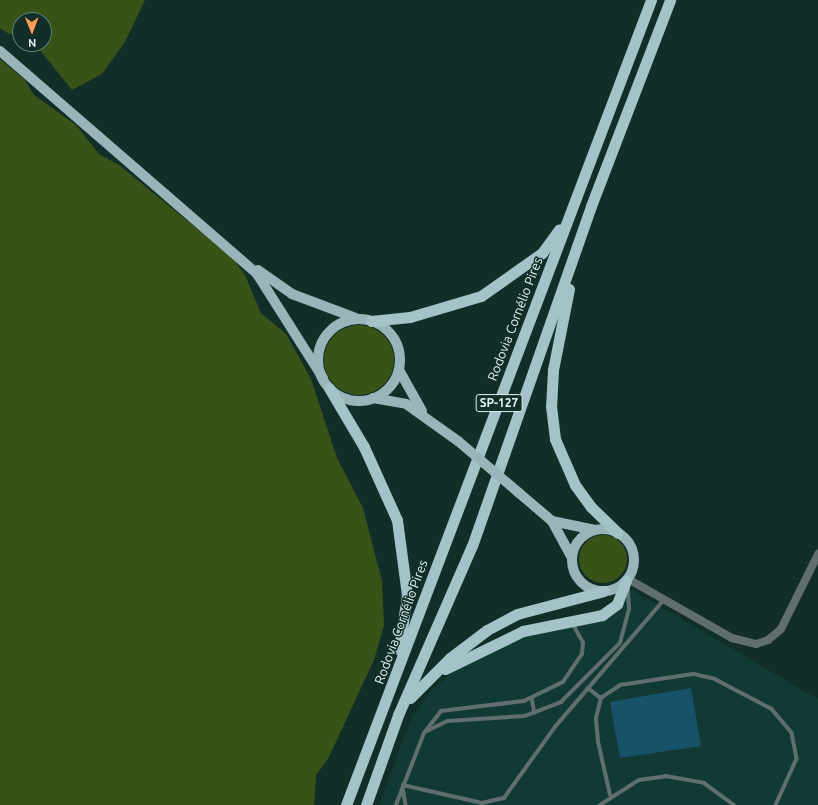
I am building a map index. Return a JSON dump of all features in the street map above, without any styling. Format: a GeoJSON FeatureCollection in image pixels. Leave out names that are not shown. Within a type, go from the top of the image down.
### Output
{"type":"FeatureCollection","features":[{"type":"Feature","properties":{"kind":"highway","name":"Rodovia Cornélio Pires"},"geometry":{"type":"LineString","coordinates":[[346,805],[385,706],[651,0]]}},
{"type":"Feature","properties":{"kind":"highway","name":"SP-127"},"geometry":{"type":"LineString","coordinates":[[366,805],[398,715],[472,546],[577,248],[670,0]]}},
{"type":"Feature","properties":{"kind":"highway"},"geometry":{"type":"LineString","coordinates":[[372,321],[410,317],[455,305],[501,284],[554,239],[578,192]]}},
{"type":"Feature","properties":{"kind":"highway"},"geometry":{"type":"LineString","coordinates":[[577,248],[553,370],[551,406],[555,439],[575,485],[590,507],[618,533]]}},
{"type":"Feature","properties":{"kind":"highway"},"geometry":{"type":"LineString","coordinates":[[329,388],[392,508],[403,544],[407,595],[405,624],[385,706]]}},
{"type":"Feature","properties":{"kind":"highway"},"geometry":{"type":"LineString","coordinates":[[424,682],[505,638],[608,612],[620,598],[627,580]]}},
{"type":"Feature","properties":{"kind":"highway"},"geometry":{"type":"LineString","coordinates":[[398,715],[424,682],[487,630],[517,614],[604,591]]}},
{"type":"Feature","properties":{"kind":"main road"},"geometry":{"type":"LineString","coordinates":[[0,51],[237,254],[292,294],[359,319],[372,321],[392,335],[399,352],[399,370],[424,414]]}},
{"type":"Feature","properties":{"kind":"main road"},"geometry":{"type":"LineString","coordinates":[[237,254],[276,300],[329,388],[349,399],[373,398],[394,400],[424,414],[552,521],[572,560],[578,578],[589,588],[604,591],[627,580],[634,560],[632,549],[618,533],[552,521]]}},
{"type":"Feature","properties":{"kind":"main road"},"geometry":{"type":"LineString","coordinates":[[322,378],[318,365],[324,338],[339,324],[359,319]]}},
{"type":"Feature","properties":{"kind":"main road"},"geometry":{"type":"LineString","coordinates":[[373,398],[389,387],[399,370]]}},
{"type":"Feature","properties":{"kind":"main road"},"geometry":{"type":"LineString","coordinates":[[572,560],[579,540],[597,530]]}},
{"type":"Feature","properties":{"kind":"street"},"geometry":{"type":"LineString","coordinates":[[627,580],[732,638],[744,643],[762,642],[781,629],[818,554]]}},
{"type":"Feature","properties":{"kind":"lane"},"geometry":{"type":"LineString","coordinates":[[424,733],[448,721],[535,713],[561,702],[620,643],[629,610],[627,580]]}},
{"type":"Feature","properties":{"kind":"lane"},"geometry":{"type":"LineString","coordinates":[[403,786],[470,801],[496,803],[512,792],[555,727],[665,600]]}},
{"type":"Feature","properties":{"kind":"lane"},"geometry":{"type":"LineString","coordinates":[[396,805],[424,733],[435,716],[448,708],[532,698],[563,682],[578,663],[583,643],[571,622]]}},
{"type":"Feature","properties":{"kind":"lane"},"geometry":{"type":"LineString","coordinates":[[620,643],[624,646]]}},
{"type":"Feature","properties":{"kind":"lane"},"geometry":{"type":"LineString","coordinates":[[610,795],[598,742],[596,718],[601,698],[620,685],[694,674],[715,679],[772,710],[792,733],[797,746],[792,776],[776,805]]}},
{"type":"Feature","properties":{"kind":"lane"},"geometry":{"type":"LineString","coordinates":[[588,688],[601,698]]}},
{"type":"Feature","properties":{"kind":"lane"},"geometry":{"type":"LineString","coordinates":[[532,698],[535,713]]}},
{"type":"Feature","properties":{"kind":"lane"},"geometry":{"type":"LineString","coordinates":[[600,805],[610,795],[639,780],[666,776],[704,783],[734,805]]}},
{"type":"Feature","properties":{"kind":"lane"},"geometry":{"type":"LineString","coordinates":[[403,786],[406,805]]}},
{"type":"Feature","properties":{"kind":"shaded area"},"geometry":{"type":"Polygon","coordinates":[[[632,590],[818,699],[818,805],[379,805],[411,719],[430,692],[454,671],[476,656],[519,637],[602,622],[616,611],[632,590]]]}},
{"type":"Feature","properties":{"kind":"shaded area"},"geometry":{"type":"Polygon","coordinates":[[[691,688],[701,746],[620,758],[610,702],[691,688]]]}},
{"type":"Feature","properties":{"kind":"green space"},"geometry":{"type":"Polygon","coordinates":[[[0,0],[145,0],[125,42],[102,74],[72,90],[41,52],[52,52],[52,12],[12,12],[12,34],[9,34],[0,28],[0,0]]]}},
{"type":"Feature","properties":{"kind":"green space"},"geometry":{"type":"Polygon","coordinates":[[[0,59],[25,80],[34,95],[76,125],[99,154],[119,165],[232,257],[245,275],[261,313],[286,334],[311,379],[337,458],[363,508],[382,581],[384,625],[374,660],[328,759],[316,775],[314,805],[0,805],[0,59]]]}},
{"type":"Feature","properties":{"kind":"green space"},"geometry":{"type":"Polygon","coordinates":[[[359,325],[372,328],[384,335],[391,347],[394,360],[391,373],[384,385],[372,392],[359,395],[346,392],[334,385],[327,373],[324,360],[327,347],[334,335],[346,328],[359,325]]]}},
{"type":"Feature","properties":{"kind":"green space"},"geometry":{"type":"Polygon","coordinates":[[[598,535],[608,535],[620,542],[627,554],[627,564],[620,576],[608,583],[598,583],[590,579],[583,572],[579,564],[579,554],[583,546],[590,539],[598,535]]]}}]}
